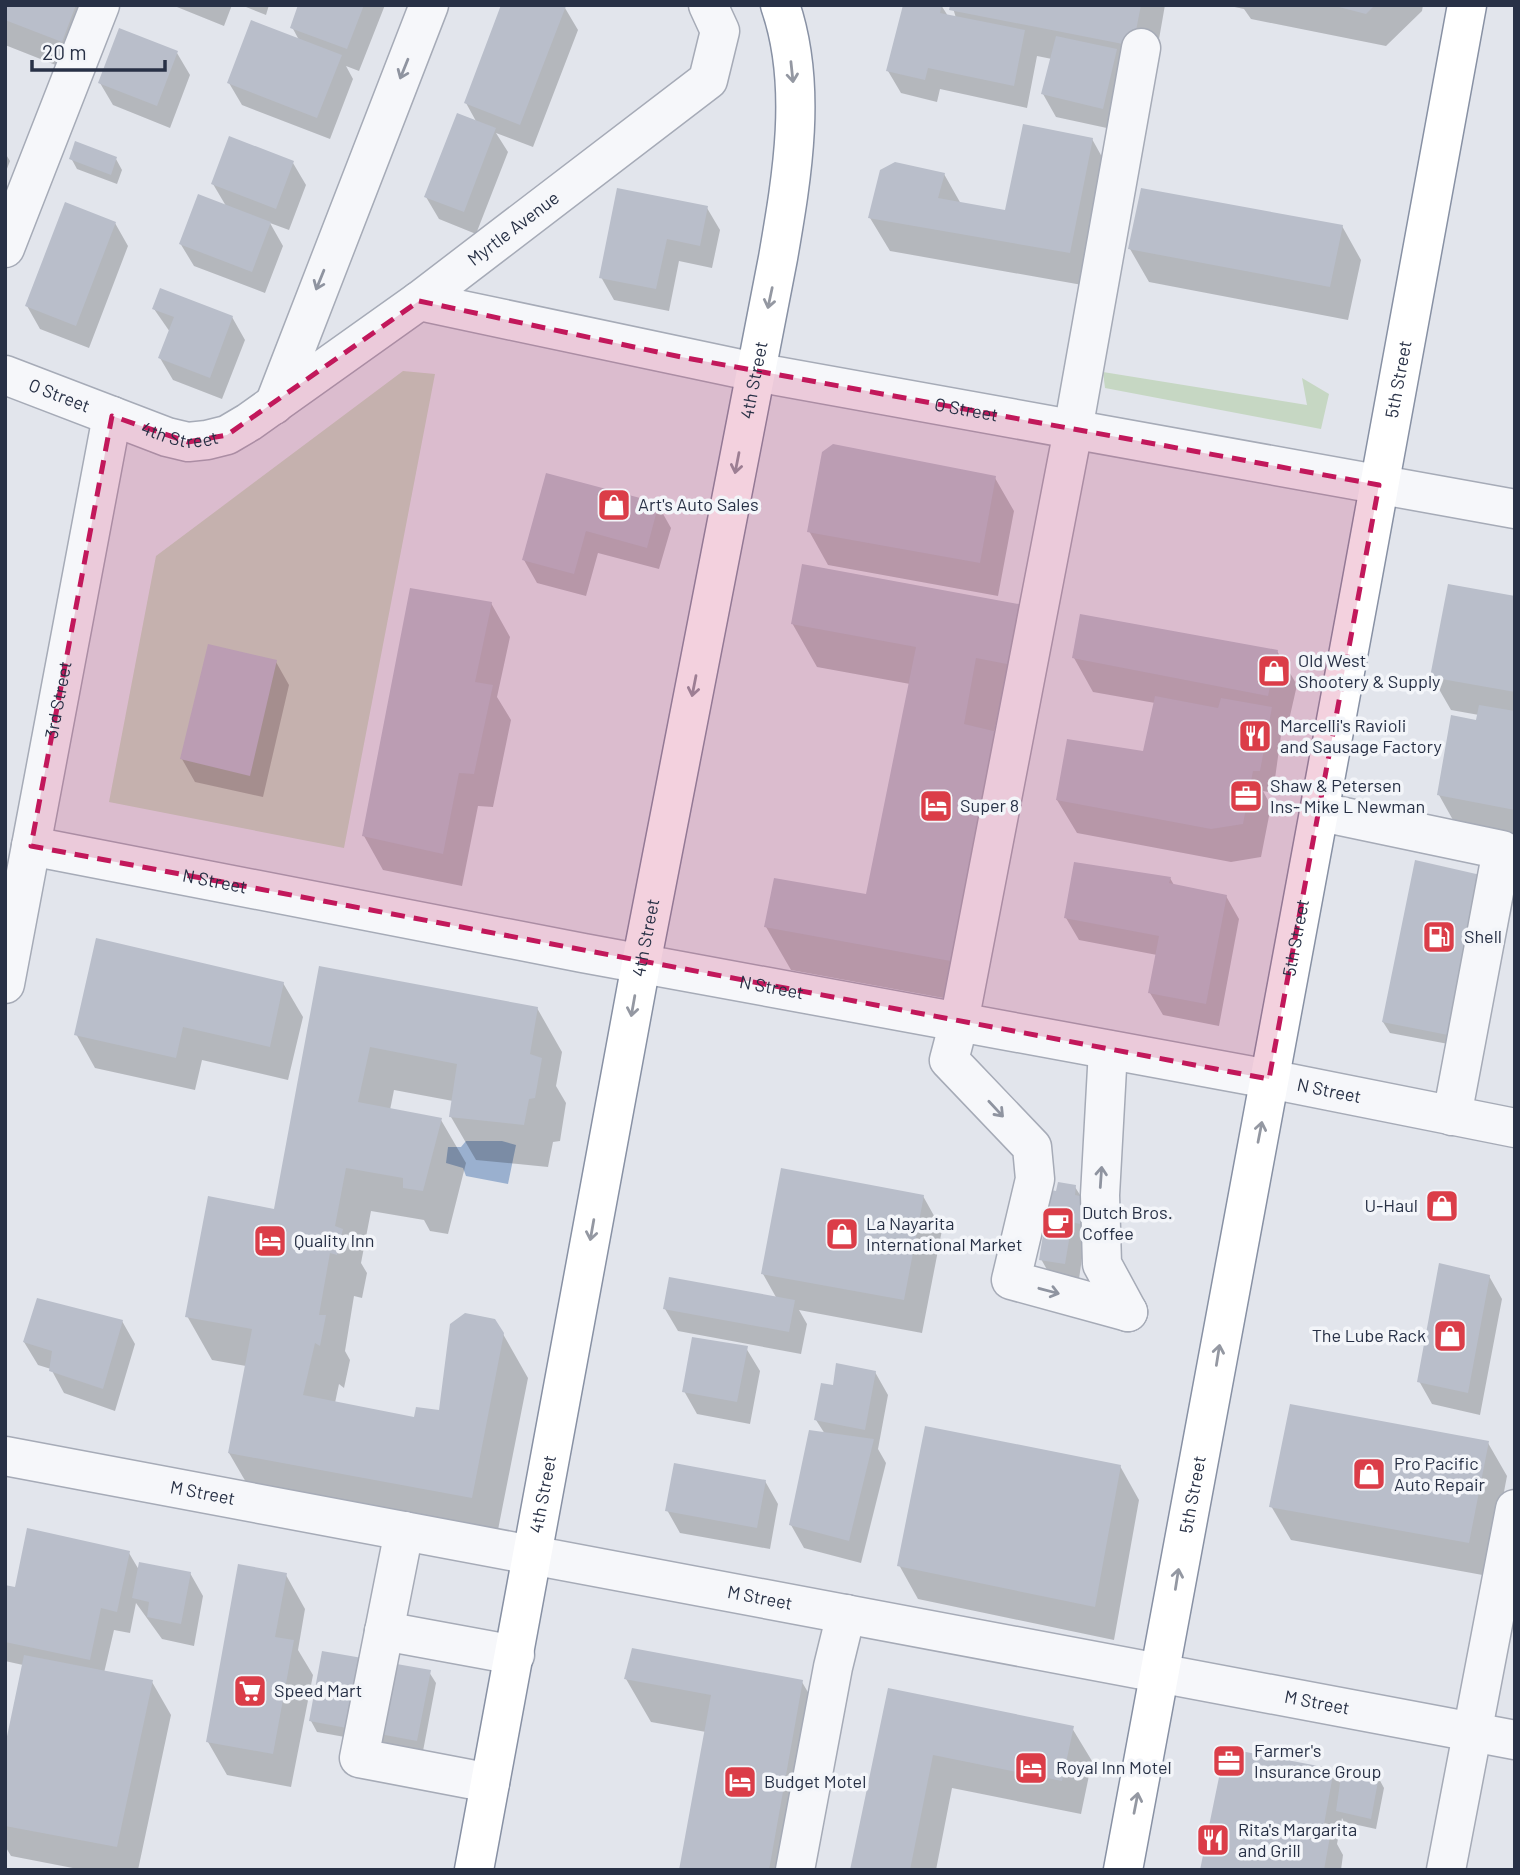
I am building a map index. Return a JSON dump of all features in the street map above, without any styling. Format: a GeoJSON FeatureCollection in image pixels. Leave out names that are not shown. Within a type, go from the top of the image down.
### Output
{"type":"FeatureCollection","features":[{"type":"Feature","properties":{"kind":"highway","name":"5th Street"},"geometry":{"type":"LineString","coordinates":[[1123,1870],[1162,1674],[1183,1544],[1321,812],[1467,5]]}},
{"type":"Feature","properties":{"kind":"highway","name":"4th Street"},"geometry":{"type":"LineString","coordinates":[[474,1870],[534,1555],[640,964],[778,258],[791,163],[795,100],[790,11]]}},
{"type":"Feature","properties":{"kind":"street"},"geometry":{"type":"LineString","coordinates":[[5,248],[100,5]]}},
{"type":"Feature","properties":{"kind":"street"},"geometry":{"type":"LineString","coordinates":[[274,405],[288,362],[429,5]]}},
{"type":"Feature","properties":{"kind":"street","name":"Myrtle Avenue"},"geometry":{"type":"LineString","coordinates":[[274,405],[419,300],[708,80],[714,18]]}},
{"type":"Feature","properties":{"kind":"street"},"geometry":{"type":"LineString","coordinates":[[1108,1050],[1100,1195],[1102,1264],[1128,1312],[1011,1280],[1035,1179],[1032,1147],[949,1060],[959,1023],[1073,430],[1141,48]]}},
{"type":"Feature","properties":{"kind":"street","name":"O Street"},"geometry":{"type":"LineString","coordinates":[[419,300],[755,372],[1515,509]]}},
{"type":"Feature","properties":{"kind":"street","name":"O Street"},"geometry":{"type":"LineString","coordinates":[[5,376],[112,416]]}},
{"type":"Feature","properties":{"kind":"street","name":"4th Street"},"geometry":{"type":"LineString","coordinates":[[112,416],[188,442],[227,435],[274,405]]}},
{"type":"Feature","properties":{"kind":"street","name":"3rd Street"},"geometry":{"type":"LineString","coordinates":[[5,984],[112,416]]}},
{"type":"Feature","properties":{"kind":"street"},"geometry":{"type":"LineString","coordinates":[[1321,812],[1502,850],[1452,1116]]}},
{"type":"Feature","properties":{"kind":"street","name":"N Street"},"geometry":{"type":"LineString","coordinates":[[31,846],[640,964],[1269,1079],[1515,1128]]}},
{"type":"Feature","properties":{"kind":"street","name":"M Street"},"geometry":{"type":"LineString","coordinates":[[5,1457],[1515,1740]]}},
{"type":"Feature","properties":{"kind":"street"},"geometry":{"type":"LineString","coordinates":[[1446,1870],[1515,1509]]}},
{"type":"Feature","properties":{"kind":"street"},"geometry":{"type":"LineString","coordinates":[[404,1531],[359,1758],[490,1783]]}},
{"type":"Feature","properties":{"kind":"street"},"geometry":{"type":"LineString","coordinates":[[795,1870],[833,1667],[846,1614]]}},
{"type":"Feature","properties":{"kind":"street"},"geometry":{"type":"LineString","coordinates":[[384,1631],[515,1655]]}},
{"type":"Feature","properties":{"kind":"highlighted area"},"geometry":{"type":"Polygon","coordinates":[[[419,301],[681,357],[1379,485],[1269,1079],[31,846],[112,416],[188,442],[227,435],[419,301]]]}},
{"type":"Feature","properties":{"kind":"green space"},"geometry":{"type":"Polygon","coordinates":[[[403,371],[435,374],[344,848],[109,802],[156,556],[403,371]]]}},
{"type":"Feature","properties":{"kind":"green space"},"geometry":{"type":"Polygon","coordinates":[[[1103,372],[1307,405],[1302,378],[1329,394],[1321,429],[1105,388],[1103,372]]]}},
{"type":"Feature","properties":{"kind":"water"},"geometry":{"type":"Polygon","coordinates":[[[466,1141],[502,1141],[516,1145],[508,1184],[466,1176],[463,1168],[446,1163],[448,1147],[461,1147],[466,1141]]]}},
{"type":"Feature","properties":{"kind":"building"},"geometry":{"type":"Polygon","coordinates":[[[5,5],[76,5],[62,42],[5,20],[5,5]]]}},
{"type":"Feature","properties":{"kind":"building"},"geometry":{"type":"Polygon","coordinates":[[[298,5],[364,5],[347,49],[290,28],[298,5]]]}},
{"type":"Feature","properties":{"kind":"building"},"geometry":{"type":"Polygon","coordinates":[[[501,5],[566,6],[520,125],[464,103],[501,5]]]}},
{"type":"Feature","properties":{"kind":"building"},"geometry":{"type":"Polygon","coordinates":[[[903,5],[942,5],[940,13],[1025,30],[1014,86],[928,68],[925,80],[886,71],[903,5]]]}},
{"type":"Feature","properties":{"kind":"building"},"geometry":{"type":"Polygon","coordinates":[[[950,5],[1141,5],[1133,46],[949,10],[950,5]]]}},
{"type":"Feature","properties":{"kind":"building"},"geometry":{"type":"Polygon","coordinates":[[[1331,5],[1375,5],[1366,14],[1331,5]]]}},
{"type":"Feature","properties":{"kind":"building"},"geometry":{"type":"Polygon","coordinates":[[[251,20],[342,55],[317,118],[227,83],[251,20]]]}},
{"type":"Feature","properties":{"kind":"building"},"geometry":{"type":"Polygon","coordinates":[[[119,28],[178,51],[157,106],[98,83],[119,28]]]}},
{"type":"Feature","properties":{"kind":"building"},"geometry":{"type":"Polygon","coordinates":[[[1056,36],[1117,49],[1103,109],[1041,94],[1056,36]]]}},
{"type":"Feature","properties":{"kind":"building"},"geometry":{"type":"Polygon","coordinates":[[[457,113],[496,128],[464,212],[424,197],[457,113]]]}},
{"type":"Feature","properties":{"kind":"building"},"geometry":{"type":"Polygon","coordinates":[[[1023,124],[1093,138],[1070,253],[868,218],[880,170],[895,162],[945,173],[938,198],[1005,210],[1023,124]]]}},
{"type":"Feature","properties":{"kind":"building"},"geometry":{"type":"Polygon","coordinates":[[[229,136],[294,161],[276,209],[211,184],[229,136]]]}},
{"type":"Feature","properties":{"kind":"building"},"geometry":{"type":"Polygon","coordinates":[[[75,141],[117,157],[111,175],[69,159],[75,141]]]}},
{"type":"Feature","properties":{"kind":"building"},"geometry":{"type":"Polygon","coordinates":[[[617,188],[708,206],[700,246],[667,239],[656,289],[599,278],[617,188]]]}},
{"type":"Feature","properties":{"kind":"building"},"geometry":{"type":"Polygon","coordinates":[[[1141,188],[1343,225],[1330,287],[1128,249],[1141,188]]]}},
{"type":"Feature","properties":{"kind":"building"},"geometry":{"type":"Polygon","coordinates":[[[198,194],[271,222],[252,272],[179,244],[198,194]]]}},
{"type":"Feature","properties":{"kind":"building"},"geometry":{"type":"Polygon","coordinates":[[[65,202],[116,222],[76,326],[25,306],[65,202]]]}},
{"type":"Feature","properties":{"kind":"building"},"geometry":{"type":"Polygon","coordinates":[[[160,288],[233,316],[210,378],[158,358],[174,317],[152,309],[160,288]]]}},
{"type":"Feature","properties":{"kind":"building"},"geometry":{"type":"Polygon","coordinates":[[[833,444],[996,476],[980,563],[807,532],[822,452],[833,444]]]}},
{"type":"Feature","properties":{"kind":"building"},"geometry":{"type":"Polygon","coordinates":[[[546,473],[659,503],[647,548],[586,531],[574,574],[522,560],[546,473]]]}},
{"type":"Feature","properties":{"kind":"building","name":"Super 8"},"geometry":{"type":"Polygon","coordinates":[[[802,564],[1024,605],[1012,665],[976,658],[964,724],[1002,733],[956,962],[764,927],[774,878],[866,894],[916,647],[791,624],[802,564]]]}},
{"type":"Feature","properties":{"kind":"building"},"geometry":{"type":"Polygon","coordinates":[[[1448,584],[1515,596],[1515,692],[1430,677],[1448,584]]]}},
{"type":"Feature","properties":{"kind":"building"},"geometry":{"type":"Polygon","coordinates":[[[410,588],[492,602],[475,682],[493,685],[474,774],[459,773],[443,854],[362,836],[410,588]]]}},
{"type":"Feature","properties":{"kind":"building"},"geometry":{"type":"Polygon","coordinates":[[[1080,614],[1278,650],[1268,696],[1072,658],[1080,614]]]}},
{"type":"Feature","properties":{"kind":"building"},"geometry":{"type":"Polygon","coordinates":[[[208,644],[277,660],[250,776],[180,759],[208,644]]]}},
{"type":"Feature","properties":{"kind":"building"},"geometry":{"type":"Polygon","coordinates":[[[1155,696],[1218,708],[1221,698],[1272,707],[1260,771],[1253,771],[1243,824],[1211,829],[1056,800],[1067,739],[1143,751],[1155,696]]]}},
{"type":"Feature","properties":{"kind":"building"},"geometry":{"type":"Polygon","coordinates":[[[1479,705],[1515,711],[1515,810],[1437,795],[1451,715],[1476,720],[1479,705]]]}},
{"type":"Feature","properties":{"kind":"building"},"geometry":{"type":"Polygon","coordinates":[[[1415,860],[1485,876],[1453,1036],[1382,1022],[1415,860]]]}},
{"type":"Feature","properties":{"kind":"building"},"geometry":{"type":"Polygon","coordinates":[[[1074,862],[1171,877],[1169,883],[1227,895],[1206,1004],[1148,993],[1159,936],[1064,918],[1074,862]]]}},
{"type":"Feature","properties":{"kind":"building"},"geometry":{"type":"Polygon","coordinates":[[[96,938],[284,982],[270,1047],[183,1027],[176,1058],[74,1035],[96,938]]]}},
{"type":"Feature","properties":{"kind":"building","name":"Quality Inn"},"geometry":{"type":"Polygon","coordinates":[[[319,966],[538,1007],[530,1054],[542,1058],[535,1098],[529,1099],[524,1125],[449,1117],[457,1064],[370,1047],[358,1102],[442,1118],[423,1191],[403,1188],[403,1178],[346,1168],[335,1226],[343,1229],[337,1255],[330,1253],[319,1315],[326,1315],[320,1346],[315,1343],[303,1395],[414,1417],[416,1407],[439,1410],[450,1324],[465,1313],[495,1319],[504,1333],[472,1498],[228,1453],[252,1329],[185,1317],[208,1196],[274,1209],[319,966]]]}},
{"type":"Feature","properties":{"kind":"building","name":"La Nayarita International Market"},"geometry":{"type":"Polygon","coordinates":[[[781,1168],[924,1195],[904,1300],[761,1274],[781,1168]]]}},
{"type":"Feature","properties":{"kind":"building","name":"Dutch Bros. Coffee"},"geometry":{"type":"Polygon","coordinates":[[[1058,1182],[1076,1185],[1075,1195],[1085,1197],[1080,1224],[1072,1222],[1065,1264],[1039,1260],[1046,1216],[1042,1217],[1046,1189],[1056,1191],[1058,1182]]]}},
{"type":"Feature","properties":{"kind":"building"},"geometry":{"type":"Polygon","coordinates":[[[1439,1263],[1490,1275],[1468,1393],[1417,1382],[1439,1263]]]}},
{"type":"Feature","properties":{"kind":"building"},"geometry":{"type":"Polygon","coordinates":[[[669,1277],[795,1300],[789,1332],[663,1309],[669,1277]]]}},
{"type":"Feature","properties":{"kind":"building"},"geometry":{"type":"Polygon","coordinates":[[[37,1298],[123,1320],[103,1389],[49,1371],[52,1351],[23,1342],[37,1298]]]}},
{"type":"Feature","properties":{"kind":"building"},"geometry":{"type":"Polygon","coordinates":[[[692,1337],[748,1346],[737,1402],[682,1392],[692,1337]]]}},
{"type":"Feature","properties":{"kind":"building"},"geometry":{"type":"Polygon","coordinates":[[[836,1363],[876,1371],[865,1430],[814,1420],[821,1383],[833,1385],[836,1363]]]}},
{"type":"Feature","properties":{"kind":"building"},"geometry":{"type":"Polygon","coordinates":[[[1290,1404],[1489,1441],[1469,1543],[1269,1507],[1290,1404]]]}},
{"type":"Feature","properties":{"kind":"building"},"geometry":{"type":"Polygon","coordinates":[[[925,1426],[1121,1465],[1095,1607],[897,1566],[925,1426]]]}},
{"type":"Feature","properties":{"kind":"building"},"geometry":{"type":"Polygon","coordinates":[[[809,1430],[874,1439],[849,1541],[789,1525],[809,1430]]]}},
{"type":"Feature","properties":{"kind":"building"},"geometry":{"type":"Polygon","coordinates":[[[674,1463],[766,1480],[757,1528],[665,1511],[674,1463]]]}},
{"type":"Feature","properties":{"kind":"building"},"geometry":{"type":"Polygon","coordinates":[[[27,1528],[130,1551],[117,1612],[101,1608],[90,1660],[5,1642],[5,1585],[15,1587],[27,1528]]]}},
{"type":"Feature","properties":{"kind":"building"},"geometry":{"type":"Polygon","coordinates":[[[139,1562],[191,1572],[181,1624],[147,1617],[149,1602],[132,1598],[139,1562]]]}},
{"type":"Feature","properties":{"kind":"building","name":"Speed Mart"},"geometry":{"type":"Polygon","coordinates":[[[238,1564],[287,1573],[275,1637],[294,1640],[273,1754],[206,1742],[238,1564]]]}},
{"type":"Feature","properties":{"kind":"building","name":"Budget Motel"},"geometry":{"type":"Polygon","coordinates":[[[632,1648],[803,1680],[769,1870],[679,1870],[711,1695],[624,1679],[632,1648]]]}},
{"type":"Feature","properties":{"kind":"building"},"geometry":{"type":"Polygon","coordinates":[[[322,1651],[431,1670],[417,1741],[309,1721],[322,1651]]]}},
{"type":"Feature","properties":{"kind":"building"},"geometry":{"type":"Polygon","coordinates":[[[24,1655],[153,1680],[117,1847],[5,1826],[5,1746],[24,1655]]]}},
{"type":"Feature","properties":{"kind":"building","name":"Royal Inn Motel"},"geometry":{"type":"Polygon","coordinates":[[[888,1688],[1074,1726],[1062,1781],[933,1755],[910,1870],[850,1870],[888,1688]]]}},
{"type":"Feature","properties":{"kind":"building"},"geometry":{"type":"Polygon","coordinates":[[[1225,1748],[1334,1769],[1323,1830],[1331,1831],[1324,1870],[1200,1870],[1225,1748]]]}},
{"type":"Feature","properties":{"kind":"building"},"geometry":{"type":"Polygon","coordinates":[[[1342,1769],[1379,1776],[1371,1819],[1336,1811],[1342,1769]]]}},
{"type":"Feature","properties":{"kind":"place","name":"Art's Auto Sales"},"geometry":{"type":"Point","coordinates":[614,505]}},
{"type":"Feature","properties":{"kind":"place","name":"Old West Shootery & Supply"},"geometry":{"type":"Point","coordinates":[1274,671]}},
{"type":"Feature","properties":{"kind":"place","name":"Marcelli's Ravioli and Sausage Factory"},"geometry":{"type":"Point","coordinates":[1255,736]}},
{"type":"Feature","properties":{"kind":"place","name":"Shaw & Petersen Ins- Mike L Newman"},"geometry":{"type":"Point","coordinates":[1246,796]}},
{"type":"Feature","properties":{"kind":"place","name":"Super 8"},"geometry":{"type":"Point","coordinates":[936,806]}},
{"type":"Feature","properties":{"kind":"place","name":"Shell"},"geometry":{"type":"Point","coordinates":[1439,937]}},
{"type":"Feature","properties":{"kind":"place","name":"U-Haul"},"geometry":{"type":"Point","coordinates":[1442,1206]}},
{"type":"Feature","properties":{"kind":"place","name":"Dutch Bros. Coffee"},"geometry":{"type":"Point","coordinates":[1058,1223]}},
{"type":"Feature","properties":{"kind":"place","name":"La Nayarita International Market"},"geometry":{"type":"Point","coordinates":[842,1234]}},
{"type":"Feature","properties":{"kind":"place","name":"Quality Inn"},"geometry":{"type":"Point","coordinates":[270,1241]}},
{"type":"Feature","properties":{"kind":"place","name":"The Lube Rack"},"geometry":{"type":"Point","coordinates":[1450,1336]}},
{"type":"Feature","properties":{"kind":"place","name":"Pro Pacific Auto Repair"},"geometry":{"type":"Point","coordinates":[1369,1474]}},
{"type":"Feature","properties":{"kind":"place","name":"Speed Mart"},"geometry":{"type":"Point","coordinates":[250,1691]}},
{"type":"Feature","properties":{"kind":"place","name":"Farmer's Insurance Group"},"geometry":{"type":"Point","coordinates":[1229,1761]}},
{"type":"Feature","properties":{"kind":"place","name":"Royal Inn Motel"},"geometry":{"type":"Point","coordinates":[1031,1768]}},
{"type":"Feature","properties":{"kind":"place","name":"Budget Motel"},"geometry":{"type":"Point","coordinates":[740,1782]}},
{"type":"Feature","properties":{"kind":"place","name":"Rita's Margarita and Grill"},"geometry":{"type":"Point","coordinates":[1213,1840]}}]}
